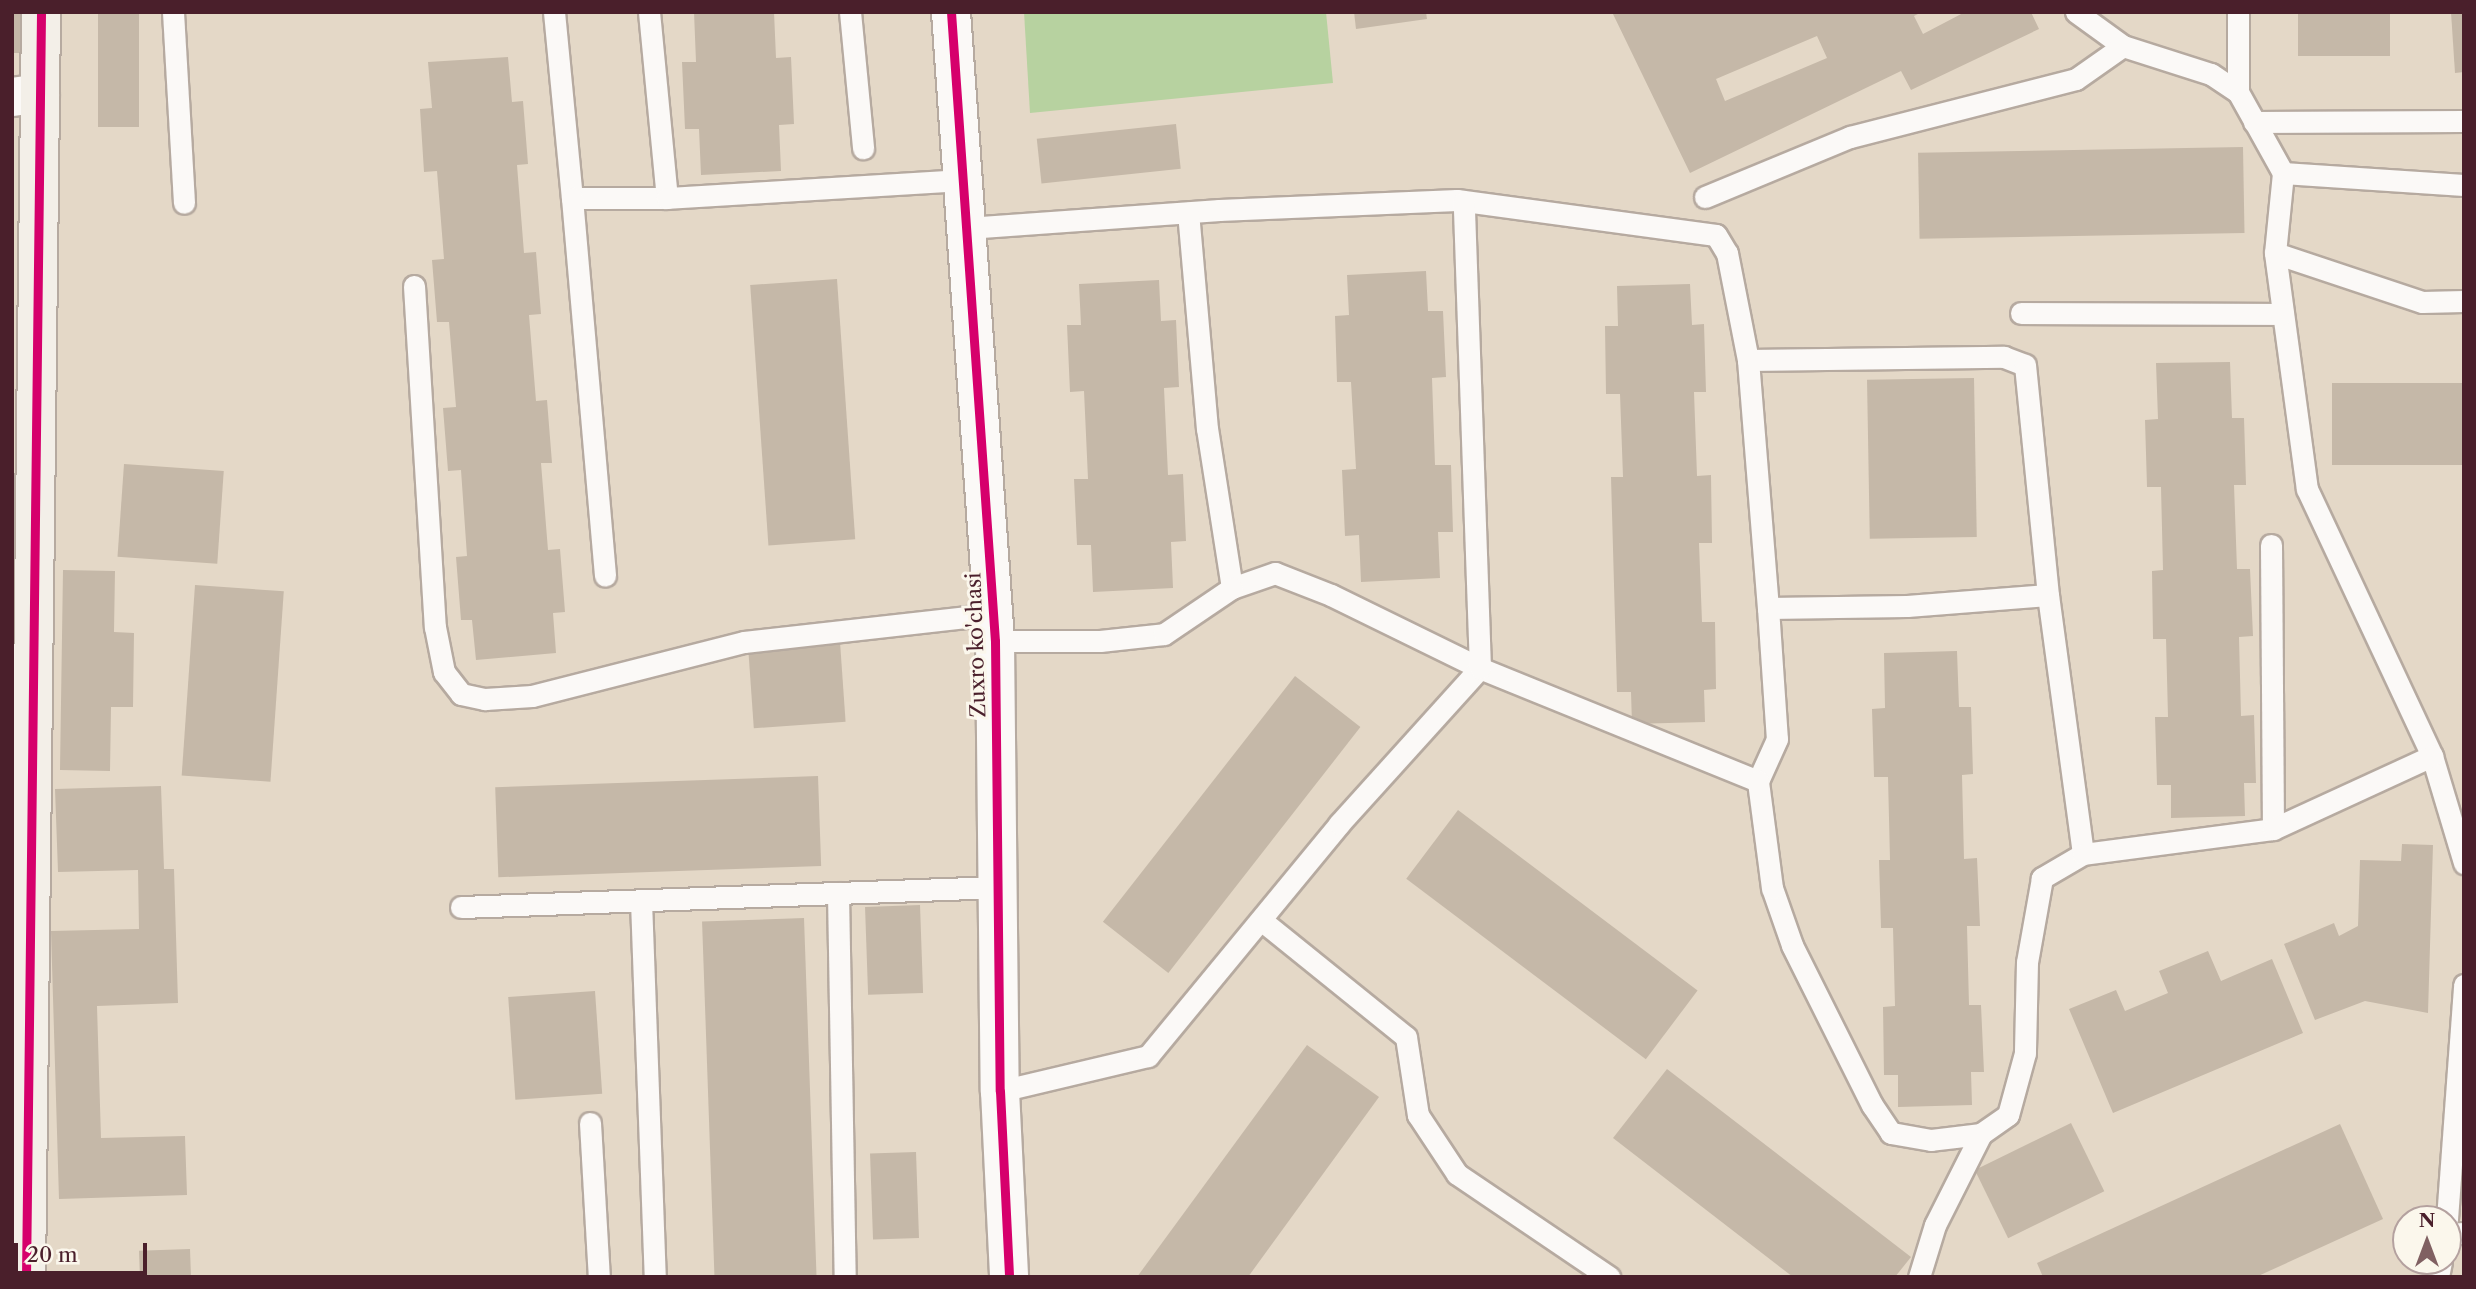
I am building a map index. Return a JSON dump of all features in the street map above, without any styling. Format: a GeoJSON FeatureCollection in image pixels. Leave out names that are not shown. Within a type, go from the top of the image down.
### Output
{"type":"FeatureCollection","features":[{"type":"Feature","properties":{"kind":"street"},"geometry":{"type":"LineString","coordinates":[[22,1270],[26,95],[41,12]]}},
{"type":"Feature","properties":{"kind":"street","name":"Zuxro ko'chasi"},"geometry":{"type":"LineString","coordinates":[[951,12],[995,628],[1000,1091],[1009,1277]]}},
{"type":"Feature","properties":{"kind":"lane"},"geometry":{"type":"LineString","coordinates":[[173,12],[184,203]]}},
{"type":"Feature","properties":{"kind":"lane"},"geometry":{"type":"LineString","coordinates":[[554,12],[605,576]]}},
{"type":"Feature","properties":{"kind":"lane"},"geometry":{"type":"LineString","coordinates":[[649,12],[667,198]]}},
{"type":"Feature","properties":{"kind":"lane"},"geometry":{"type":"LineString","coordinates":[[850,12],[863,148]]}},
{"type":"Feature","properties":{"kind":"lane"},"geometry":{"type":"LineString","coordinates":[[2076,12],[2123,46],[2211,74],[2238,92]]}},
{"type":"Feature","properties":{"kind":"lane"},"geometry":{"type":"LineString","coordinates":[[2238,12],[2238,92],[2283,173],[2275,253],[2307,489],[2431,756],[2454,793],[2464,863]]}},
{"type":"Feature","properties":{"kind":"lane"},"geometry":{"type":"LineString","coordinates":[[1705,197],[1850,137],[2076,79],[2123,46]]}},
{"type":"Feature","properties":{"kind":"lane"},"geometry":{"type":"LineString","coordinates":[[2254,122],[2464,121]]}},
{"type":"Feature","properties":{"kind":"lane"},"geometry":{"type":"LineString","coordinates":[[2283,173],[2464,185]]}},
{"type":"Feature","properties":{"kind":"lane"},"geometry":{"type":"LineString","coordinates":[[572,198],[667,198],[964,180]]}},
{"type":"Feature","properties":{"kind":"lane"},"geometry":{"type":"LineString","coordinates":[[967,228],[1188,213],[1464,202],[1716,235],[1727,253],[1748,360],[1777,739],[1758,781],[1772,888],[1788,933],[1872,1105],[1891,1133],[1931,1140],[1981,1134]]}},
{"type":"Feature","properties":{"kind":"lane"},"geometry":{"type":"LineString","coordinates":[[1000,1091],[1149,1056],[1339,824],[1480,668],[1464,202]]}},
{"type":"Feature","properties":{"kind":"lane"},"geometry":{"type":"LineString","coordinates":[[1188,213],[1207,429],[1232,588]]}},
{"type":"Feature","properties":{"kind":"lane"},"geometry":{"type":"LineString","coordinates":[[2275,253],[2422,302],[2464,301]]}},
{"type":"Feature","properties":{"kind":"lane"},"geometry":{"type":"LineString","coordinates":[[414,286],[435,627],[444,672],[461,694],[485,699],[532,696],[744,642],[995,628],[1100,641],[1164,634],[1232,588],[1275,573],[1331,595],[1480,668],[1758,781]]}},
{"type":"Feature","properties":{"kind":"lane"},"geometry":{"type":"LineString","coordinates":[[2021,313],[2283,314]]}},
{"type":"Feature","properties":{"kind":"lane"},"geometry":{"type":"LineString","coordinates":[[1748,360],[2004,357],[2025,365],[2048,595],[2083,854]]}},
{"type":"Feature","properties":{"kind":"lane"},"geometry":{"type":"LineString","coordinates":[[2271,545],[2273,829]]}},
{"type":"Feature","properties":{"kind":"lane"},"geometry":{"type":"LineString","coordinates":[[1768,608],[1907,606],[2048,595]]}},
{"type":"Feature","properties":{"kind":"lane"},"geometry":{"type":"LineString","coordinates":[[1919,1277],[1935,1225],[1981,1134],[2008,1115],[2025,1053],[2027,962],[2042,878],[2083,854],[2273,829],[2431,756]]}},
{"type":"Feature","properties":{"kind":"lane"},"geometry":{"type":"LineString","coordinates":[[461,907],[998,887]]}},
{"type":"Feature","properties":{"kind":"lane"},"geometry":{"type":"LineString","coordinates":[[838,893],[845,1277]]}},
{"type":"Feature","properties":{"kind":"lane"},"geometry":{"type":"LineString","coordinates":[[641,901],[656,1277]]}},
{"type":"Feature","properties":{"kind":"lane"},"geometry":{"type":"LineString","coordinates":[[1261,920],[1406,1037],[1418,1115],[1457,1174],[1609,1277]]}},
{"type":"Feature","properties":{"kind":"lane"},"geometry":{"type":"LineString","coordinates":[[2448,1205],[2464,985]]}},
{"type":"Feature","properties":{"kind":"lane"},"geometry":{"type":"LineString","coordinates":[[590,1123],[599,1277]]}},
{"type":"Feature","properties":{"kind":"green space"},"geometry":{"type":"Polygon","coordinates":[[[1024,12],[1326,12],[1333,83],[1030,113],[1024,12]]]}},
{"type":"Feature","properties":{"kind":"building"},"geometry":{"type":"Polygon","coordinates":[[[12,12],[24,12],[24,53],[12,53],[12,12]]]}},
{"type":"Feature","properties":{"kind":"building"},"geometry":{"type":"Polygon","coordinates":[[[98,12],[139,12],[139,127],[98,127],[98,12]]]}},
{"type":"Feature","properties":{"kind":"building"},"geometry":{"type":"Polygon","coordinates":[[[694,12],[774,12],[776,58],[791,57],[794,124],[779,125],[781,171],[701,175],[699,129],[685,129],[682,62],[696,62],[694,12]]]}},
{"type":"Feature","properties":{"kind":"building"},"geometry":{"type":"Polygon","coordinates":[[[1354,12],[1426,12],[1427,19],[1356,29],[1354,12]]]}},
{"type":"Feature","properties":{"kind":"building"},"geometry":{"type":"Polygon","coordinates":[[[1612,12],[1922,12],[1914,16],[1923,34],[1965,12],[2031,12],[2039,29],[1911,90],[1901,71],[1690,173],[1612,12]],[[1817,36],[1716,79],[1725,101],[1827,58],[1817,36]]]}},
{"type":"Feature","properties":{"kind":"building"},"geometry":{"type":"Polygon","coordinates":[[[2298,12],[2390,12],[2390,56],[2298,56],[2298,12]]]}},
{"type":"Feature","properties":{"kind":"building"},"geometry":{"type":"Polygon","coordinates":[[[2451,12],[2464,12],[2464,72],[2455,73],[2451,12]]]}},
{"type":"Feature","properties":{"kind":"building"},"geometry":{"type":"Polygon","coordinates":[[[508,57],[512,102],[523,101],[528,164],[517,165],[524,253],[536,252],[541,314],[529,315],[536,401],[547,400],[552,463],[541,463],[548,550],[560,549],[565,612],[553,613],[556,653],[476,660],[472,620],[461,620],[456,557],[467,556],[461,470],[448,471],[443,408],[456,407],[449,322],[437,322],[432,260],[444,259],[437,171],[424,172],[420,109],[432,108],[428,62],[508,57]]]}},
{"type":"Feature","properties":{"kind":"building"},"geometry":{"type":"Polygon","coordinates":[[[1176,124],[1181,169],[1041,183],[1037,139],[1176,124]]]}},
{"type":"Feature","properties":{"kind":"building"},"geometry":{"type":"Polygon","coordinates":[[[2243,147],[2245,233],[1920,239],[1918,153],[2243,147]]]}},
{"type":"Feature","properties":{"kind":"building"},"geometry":{"type":"Polygon","coordinates":[[[1426,271],[1428,311],[1443,311],[1446,377],[1432,378],[1435,465],[1451,465],[1453,532],[1438,532],[1440,578],[1361,582],[1359,535],[1345,536],[1342,470],[1356,469],[1351,382],[1337,382],[1335,316],[1349,315],[1347,275],[1426,271]]]}},
{"type":"Feature","properties":{"kind":"building"},"geometry":{"type":"Polygon","coordinates":[[[837,279],[855,539],[768,545],[750,285],[837,279]]]}},
{"type":"Feature","properties":{"kind":"building"},"geometry":{"type":"Polygon","coordinates":[[[1159,280],[1161,321],[1176,320],[1179,387],[1164,388],[1168,475],[1183,474],[1186,541],[1171,542],[1173,588],[1093,592],[1091,545],[1077,545],[1074,479],[1088,479],[1084,391],[1070,392],[1067,325],[1081,325],[1079,284],[1159,280]]]}},
{"type":"Feature","properties":{"kind":"building"},"geometry":{"type":"Polygon","coordinates":[[[1690,284],[1692,325],[1704,324],[1706,392],[1694,392],[1697,476],[1711,475],[1712,543],[1699,543],[1702,622],[1715,622],[1716,689],[1704,690],[1705,722],[1632,724],[1631,692],[1617,692],[1611,477],[1623,477],[1620,394],[1606,394],[1605,326],[1618,326],[1617,286],[1690,284]]]}},
{"type":"Feature","properties":{"kind":"building"},"geometry":{"type":"Polygon","coordinates":[[[2230,362],[2232,418],[2244,418],[2246,485],[2234,485],[2237,569],[2250,569],[2253,636],[2239,637],[2241,716],[2254,715],[2256,783],[2244,783],[2245,816],[2171,818],[2171,785],[2157,785],[2155,717],[2168,717],[2166,639],[2153,639],[2152,571],[2163,570],[2161,487],[2147,487],[2145,420],[2158,419],[2156,363],[2230,362]]]}},
{"type":"Feature","properties":{"kind":"building"},"geometry":{"type":"Polygon","coordinates":[[[1974,378],[1977,537],[1870,539],[1867,380],[1974,378]]]}},
{"type":"Feature","properties":{"kind":"building"},"geometry":{"type":"Polygon","coordinates":[[[2332,383],[2464,383],[2464,465],[2332,465],[2332,383]]]}},
{"type":"Feature","properties":{"kind":"building"},"geometry":{"type":"Polygon","coordinates":[[[124,464],[224,471],[217,564],[118,557],[124,464]]]}},
{"type":"Feature","properties":{"kind":"building"},"geometry":{"type":"Polygon","coordinates":[[[63,570],[115,571],[114,632],[134,633],[133,707],[111,707],[110,771],[60,770],[63,570]]]}},
{"type":"Feature","properties":{"kind":"building"},"geometry":{"type":"Polygon","coordinates":[[[195,585],[284,591],[270,782],[182,776],[195,585]]]}},
{"type":"Feature","properties":{"kind":"building"},"geometry":{"type":"Polygon","coordinates":[[[840,642],[846,722],[754,728],[748,648],[840,642]]]}},
{"type":"Feature","properties":{"kind":"building"},"geometry":{"type":"Polygon","coordinates":[[[1957,651],[1959,707],[1971,707],[1973,774],[1962,775],[1964,859],[1977,858],[1980,926],[1967,926],[1969,1005],[1981,1005],[1984,1072],[1971,1072],[1972,1105],[1898,1107],[1898,1075],[1884,1075],[1883,1007],[1895,1006],[1893,928],[1881,928],[1879,860],[1890,860],[1888,777],[1874,777],[1872,709],[1885,708],[1884,653],[1957,651]]]}},
{"type":"Feature","properties":{"kind":"building"},"geometry":{"type":"Polygon","coordinates":[[[1295,676],[1360,727],[1168,973],[1103,922],[1295,676]]]}},
{"type":"Feature","properties":{"kind":"building"},"geometry":{"type":"Polygon","coordinates":[[[818,776],[821,866],[498,877],[495,787],[818,776]]]}},
{"type":"Feature","properties":{"kind":"building"},"geometry":{"type":"Polygon","coordinates":[[[161,786],[164,869],[174,869],[178,1003],[97,1006],[101,1138],[185,1136],[187,1195],[59,1199],[51,931],[139,929],[138,870],[58,872],[55,789],[161,786]]]}},
{"type":"Feature","properties":{"kind":"building"},"geometry":{"type":"Polygon","coordinates":[[[1458,810],[1698,991],[1646,1059],[1406,879],[1458,810]]]}},
{"type":"Feature","properties":{"kind":"building"},"geometry":{"type":"Polygon","coordinates":[[[2402,844],[2433,845],[2428,1013],[2365,1001],[2315,1020],[2284,944],[2334,923],[2339,936],[2358,926],[2360,860],[2401,861],[2402,844]]]}},
{"type":"Feature","properties":{"kind":"building"},"geometry":{"type":"Polygon","coordinates":[[[920,905],[923,993],[868,995],[865,907],[920,905]]]}},
{"type":"Feature","properties":{"kind":"building"},"geometry":{"type":"Polygon","coordinates":[[[804,918],[817,1277],[714,1277],[702,922],[804,918]]]}},
{"type":"Feature","properties":{"kind":"building"},"geometry":{"type":"Polygon","coordinates":[[[2208,951],[2221,981],[2272,959],[2303,1033],[2113,1113],[2069,1009],[2116,990],[2125,1011],[2168,993],[2159,971],[2208,951]]]}},
{"type":"Feature","properties":{"kind":"building"},"geometry":{"type":"Polygon","coordinates":[[[595,991],[602,1094],[515,1100],[508,997],[595,991]]]}},
{"type":"Feature","properties":{"kind":"building"},"geometry":{"type":"Polygon","coordinates":[[[1307,1045],[1379,1097],[1248,1277],[1137,1277],[1307,1045]]]}},
{"type":"Feature","properties":{"kind":"building"},"geometry":{"type":"Polygon","coordinates":[[[1667,1069],[1911,1257],[1895,1277],[1793,1277],[1613,1138],[1667,1069]]]}},
{"type":"Feature","properties":{"kind":"building"},"geometry":{"type":"Polygon","coordinates":[[[2071,1123],[2104,1191],[2008,1238],[1975,1170],[2071,1123]]]}},
{"type":"Feature","properties":{"kind":"building"},"geometry":{"type":"Polygon","coordinates":[[[2340,1124],[2383,1219],[2256,1277],[2043,1277],[2037,1263],[2340,1124]]]}},
{"type":"Feature","properties":{"kind":"building"},"geometry":{"type":"Polygon","coordinates":[[[916,1152],[919,1238],[873,1240],[870,1154],[916,1152]]]}},
{"type":"Feature","properties":{"kind":"building"},"geometry":{"type":"Polygon","coordinates":[[[190,1249],[191,1277],[140,1277],[139,1251],[190,1249]]]}},
{"type":"Feature","properties":{"kind":"cycle path"},"geometry":{"type":"LineString","coordinates":[[26,1277],[41,12]]}},
{"type":"Feature","properties":{"kind":"cycle path"},"geometry":{"type":"LineString","coordinates":[[951,12],[995,641],[1000,1091],[1009,1277]]}}]}
